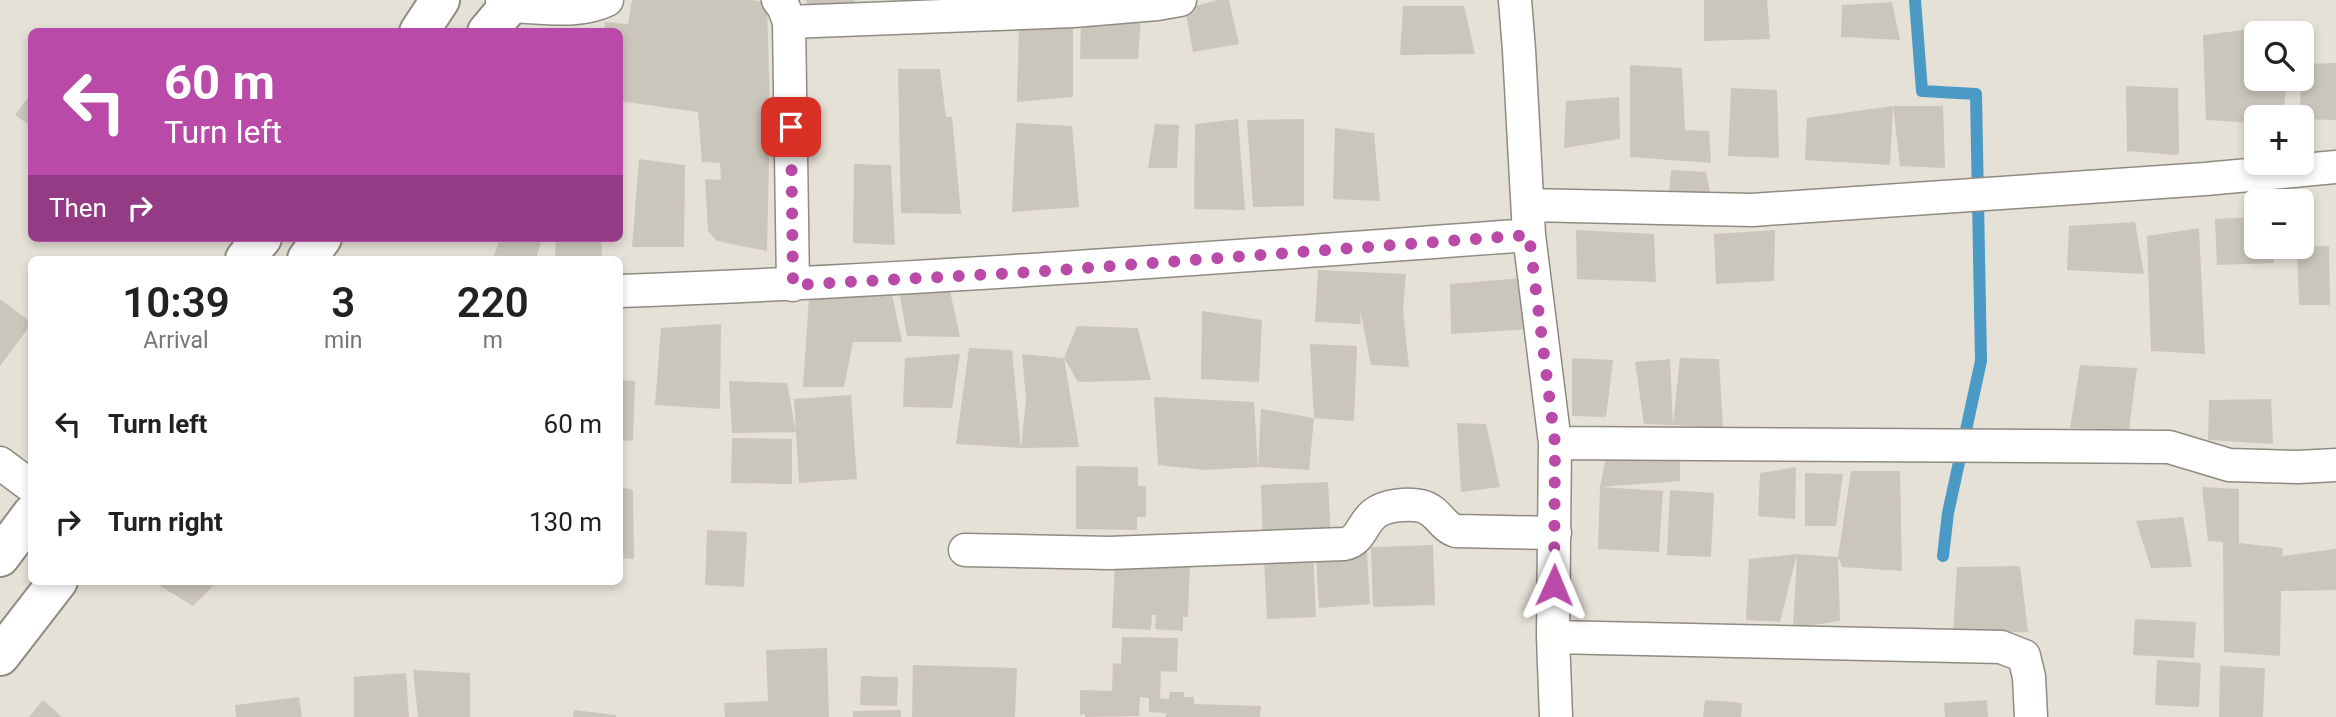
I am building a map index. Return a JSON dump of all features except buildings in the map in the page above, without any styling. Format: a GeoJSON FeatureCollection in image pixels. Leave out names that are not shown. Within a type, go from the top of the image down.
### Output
{"type":"FeatureCollection","features":[{"type":"Feature","properties":{"kind":"main road"},"geometry":{"type":"LineString","coordinates":[[422,28],[440,0]]}},
{"type":"Feature","properties":{"kind":"main road"},"geometry":{"type":"LineString","coordinates":[[247,256],[259,242]]}},
{"type":"Feature","properties":{"kind":"main road"},"geometry":{"type":"LineString","coordinates":[[0,557],[28,519]]}},
{"type":"Feature","properties":{"kind":"main road"},"geometry":{"type":"LineString","coordinates":[[0,656],[55,585]]}},
{"type":"Feature","properties":{"kind":"street"},"geometry":{"type":"LineString","coordinates":[[503,9],[579,9],[596,6],[607,0]]}},
{"type":"Feature","properties":{"kind":"street"},"geometry":{"type":"LineString","coordinates":[[793,285],[783,11],[1087,10],[1180,0]]}},
{"type":"Feature","properties":{"kind":"street"},"geometry":{"type":"LineString","coordinates":[[1515,0],[1529,220],[1555,443],[1553,637],[1556,717]]}},
{"type":"Feature","properties":{"kind":"street"},"geometry":{"type":"LineString","coordinates":[[623,292],[1032,272],[1529,220],[1752,210],[2336,167]]}},
{"type":"Feature","properties":{"kind":"street"},"geometry":{"type":"LineString","coordinates":[[1555,443],[2169,447],[2229,465],[2336,465]]}},
{"type":"Feature","properties":{"kind":"street"},"geometry":{"type":"LineString","coordinates":[[0,463],[28,484]]}},
{"type":"Feature","properties":{"kind":"street"},"geometry":{"type":"LineString","coordinates":[[965,550],[1110,553],[1344,544],[1356,540],[1374,514],[1386,508],[1407,504],[1423,506],[1456,531],[1555,533]]}},
{"type":"Feature","properties":{"kind":"street"},"geometry":{"type":"LineString","coordinates":[[1553,637],[2001,647],[2024,656],[2029,677],[2031,717]]}},
{"type":"Feature","properties":{"kind":"waterway"},"geometry":{"type":"LineString","coordinates":[[1915,0],[1922,91],[1976,94],[1981,361],[1948,513],[1943,556]]}},
{"type":"Feature","properties":{"kind":"route"},"geometry":{"type":"LineString","coordinates":[[791,127],[793,285],[1032,272],[1529,235],[1555,443],[1554,585]]}}]}
